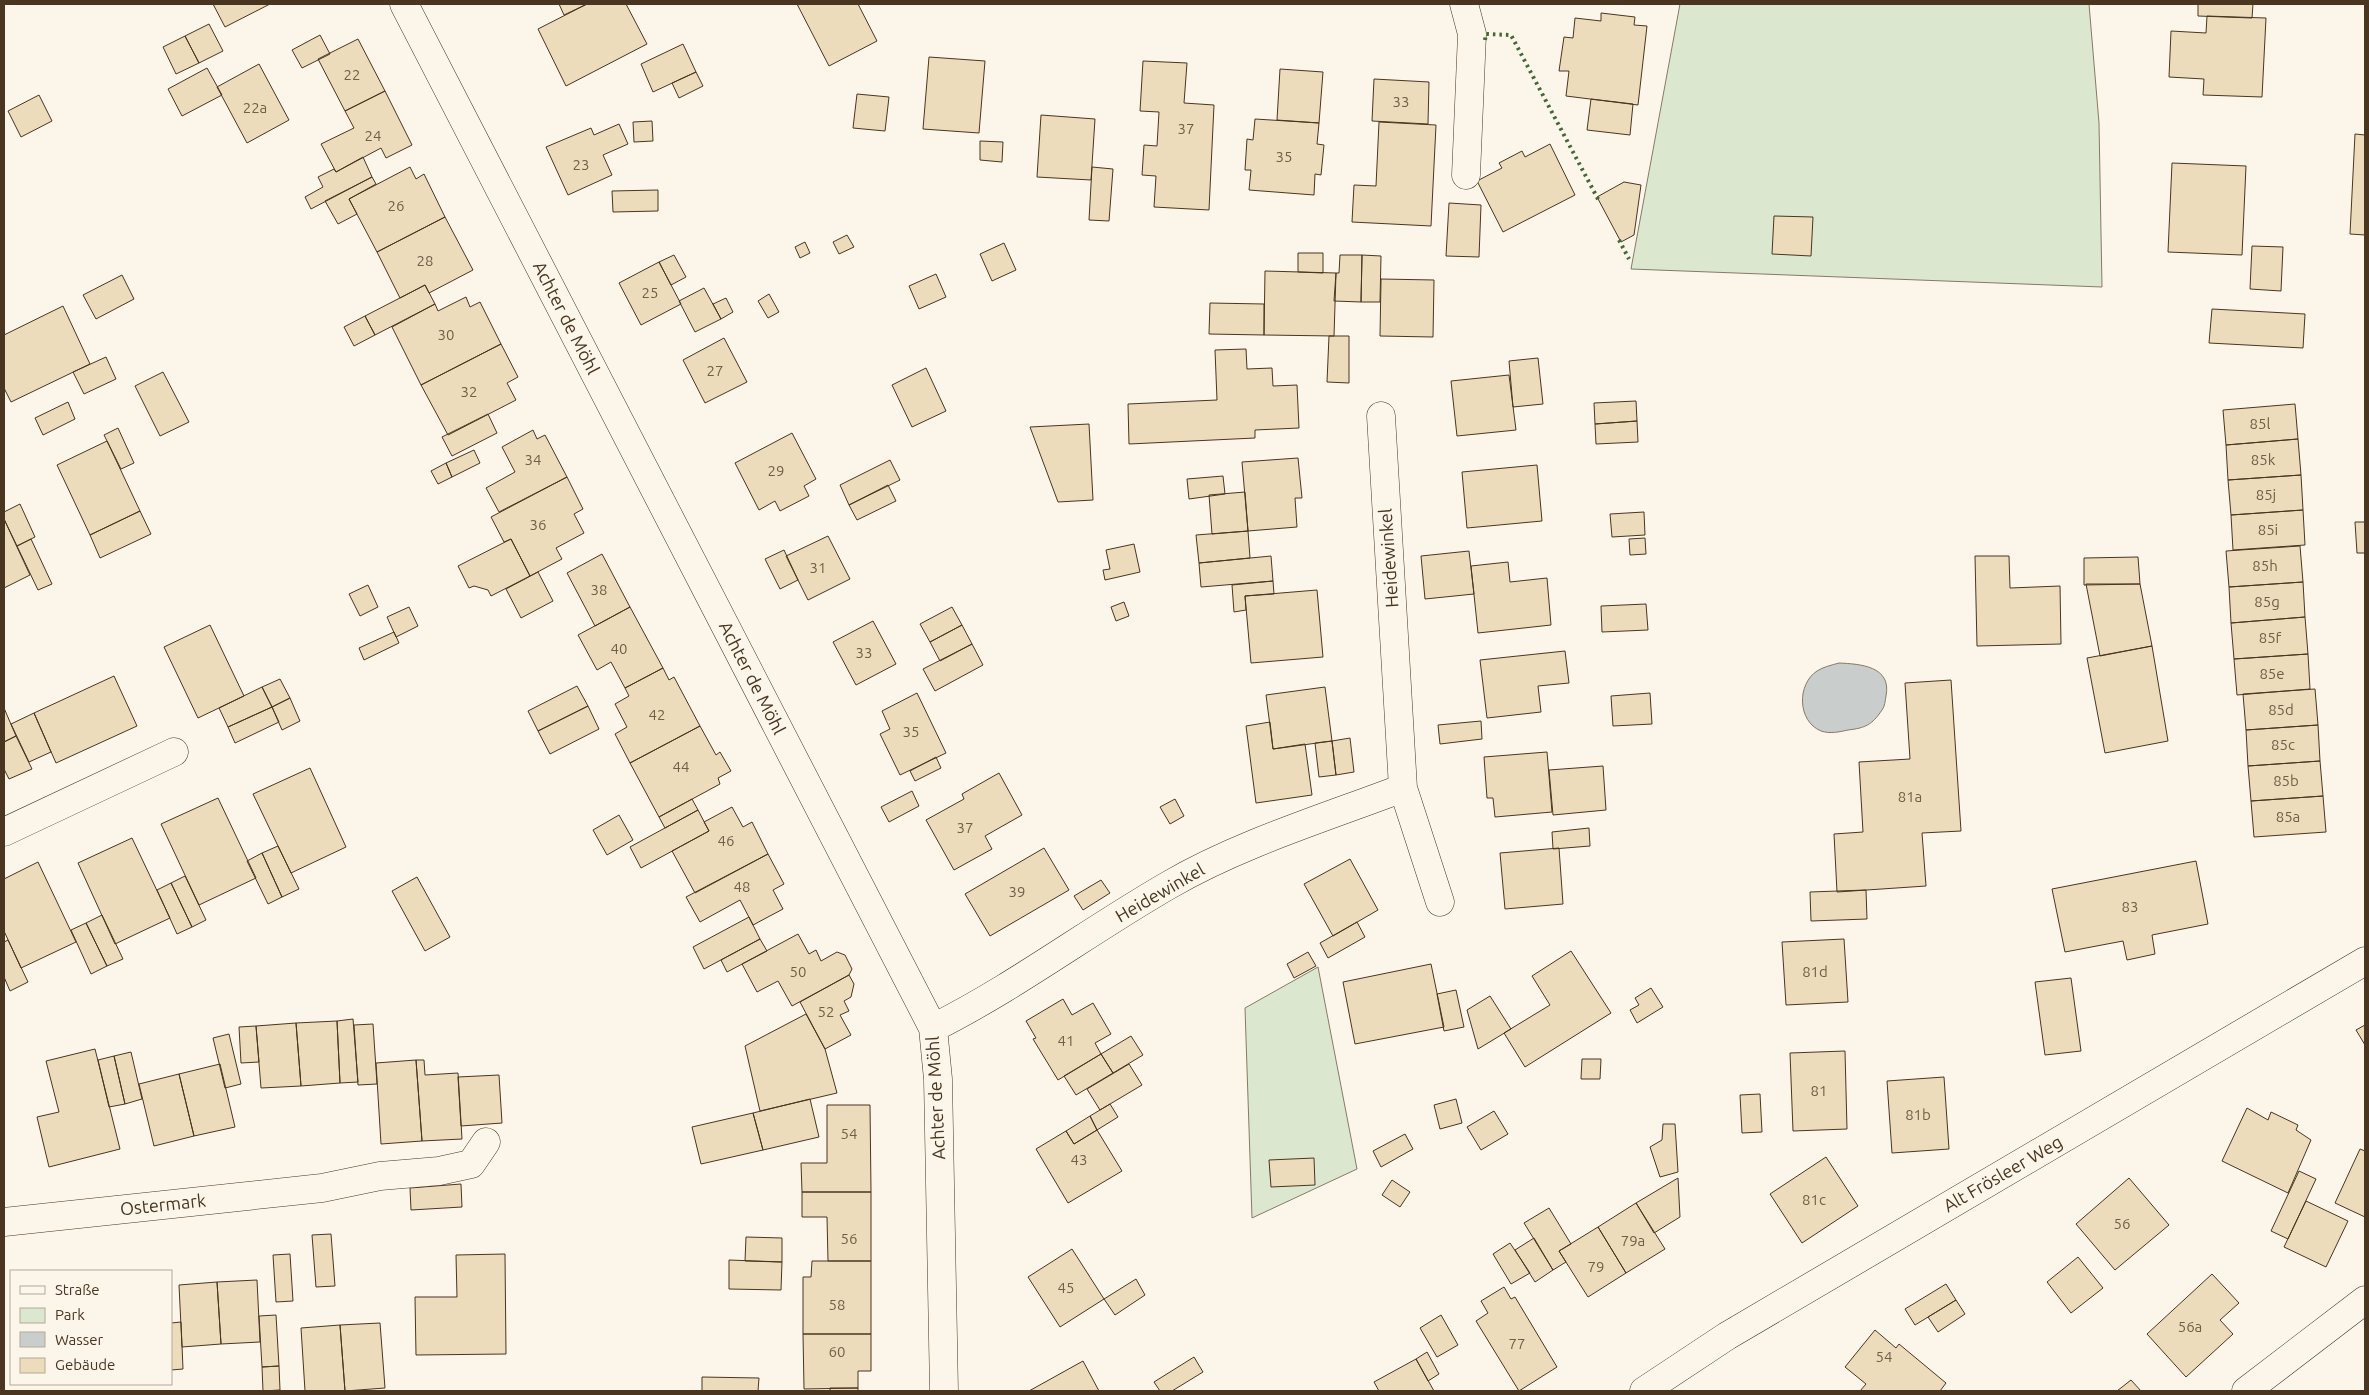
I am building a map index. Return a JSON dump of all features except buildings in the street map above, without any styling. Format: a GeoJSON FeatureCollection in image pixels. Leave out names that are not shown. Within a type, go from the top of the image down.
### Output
{"type":"FeatureCollection","features":[{"type":"Feature","properties":{"kind":"street","name":"Achter de Möhl"},"geometry":{"type":"LineString","coordinates":[[404,4],[933,1028],[938,1079],[944,1391]]}},
{"type":"Feature","properties":{"kind":"street"},"geometry":{"type":"LineString","coordinates":[[1464,4],[1472,34],[1466,175]]}},
{"type":"Feature","properties":{"kind":"street","name":"Heidewinkel"},"geometry":{"type":"LineString","coordinates":[[1380,416],[1403,788],[1440,902]]}},
{"type":"Feature","properties":{"kind":"street"},"geometry":{"type":"LineString","coordinates":[[4,832],[174,752]]}},
{"type":"Feature","properties":{"kind":"street","name":"Heidewinkel"},"geometry":{"type":"LineString","coordinates":[[933,1028],[972,1008],[1170,884],[1226,856],[1403,788]]}},
{"type":"Feature","properties":{"kind":"street","name":"Alt Frösleer Weg"},"geometry":{"type":"LineString","coordinates":[[1644,1391],[1727,1336],[2365,961]]}},
{"type":"Feature","properties":{"kind":"street","name":"Ostermark"},"geometry":{"type":"LineString","coordinates":[[4,1222],[322,1188],[380,1176],[439,1172],[471,1164],[486,1142]]}},
{"type":"Feature","properties":{"kind":"street"},"geometry":{"type":"LineString","coordinates":[[2246,1391],[2365,1300]]}},
{"type":"Feature","properties":{"kind":"green space"},"geometry":{"type":"Polygon","coordinates":[[[1680,4],[2089,4],[2099,123],[2102,287],[1631,269],[1680,4]]]}},
{"type":"Feature","properties":{"kind":"green space"},"geometry":{"type":"Polygon","coordinates":[[[1318,967],[1357,1169],[1252,1218],[1245,1008],[1318,967]]]}},
{"type":"Feature","properties":{"kind":"water"},"geometry":{"type":"Polygon","coordinates":[[[1839,663],[1865,666],[1879,673],[1884,678],[1887,686],[1885,703],[1878,715],[1868,725],[1838,732],[1824,732],[1813,726],[1807,719],[1802,702],[1803,693],[1810,677],[1817,671],[1839,663]]]}},
{"type":"Feature","properties":{"kind":"hedge"},"geometry":{"type":"LineString","coordinates":[[1485,40],[1486,34],[1511,35],[1599,201]]}},
{"type":"Feature","properties":{"kind":"hedge"},"geometry":{"type":"LineString","coordinates":[[1619,240],[1629,259]]}}]}
